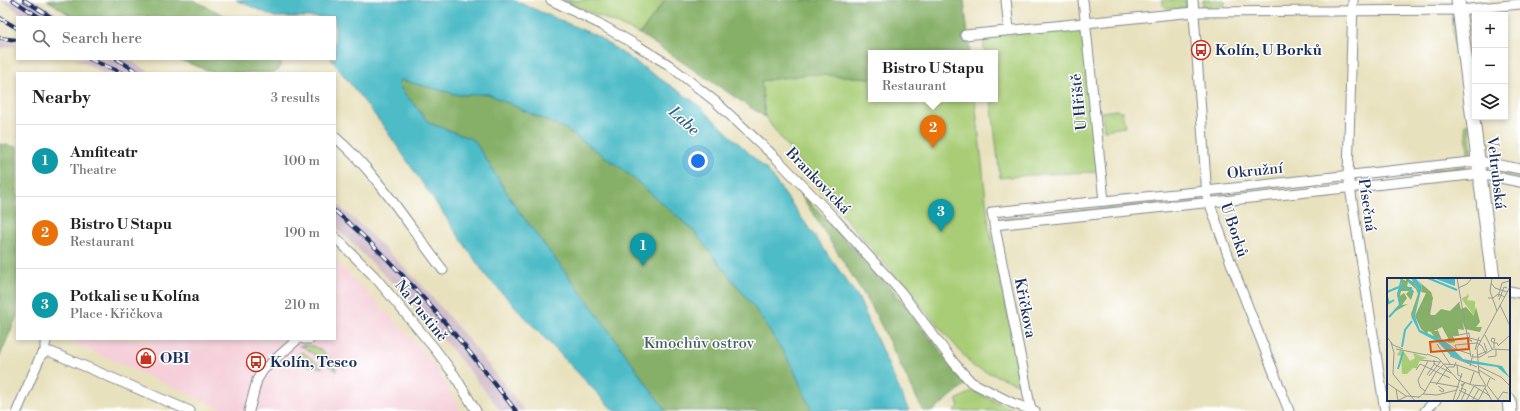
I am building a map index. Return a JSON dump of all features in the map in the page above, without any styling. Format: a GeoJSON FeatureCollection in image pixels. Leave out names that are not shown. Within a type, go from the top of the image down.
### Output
{"type":"FeatureCollection","features":[{"type":"Feature","properties":{"kind":"street","name":"Brankovická"},"geometry":{"type":"LineString","coordinates":[[551,0],[598,23],[669,65],[716,102],[778,160],[836,219],[901,292],[971,382],[1012,403],[1033,410]]}},
{"type":"Feature","properties":{"kind":"street"},"geometry":{"type":"LineString","coordinates":[[1006,0],[1009,30]]}},
{"type":"Feature","properties":{"kind":"street","name":"U Hřiště"},"geometry":{"type":"LineString","coordinates":[[1083,0],[1104,201]]}},
{"type":"Feature","properties":{"kind":"street","name":"U Borků"},"geometry":{"type":"LineString","coordinates":[[1194,0],[1206,191],[1232,266],[1289,411]]}},
{"type":"Feature","properties":{"kind":"street","name":"Písečná"},"geometry":{"type":"LineString","coordinates":[[1353,0],[1348,175],[1349,188],[1385,411]]}},
{"type":"Feature","properties":{"kind":"street"},"geometry":{"type":"LineString","coordinates":[[965,35],[1194,12],[1353,11],[1459,5],[1520,4]]}},
{"type":"Feature","properties":{"kind":"street","name":"Veltrubská"},"geometry":{"type":"LineString","coordinates":[[1459,5],[1494,278]]}},
{"type":"Feature","properties":{"kind":"street"},"geometry":{"type":"LineString","coordinates":[[336,138],[367,168],[443,270]]}},
{"type":"Feature","properties":{"kind":"street","name":"Okružní"},"geometry":{"type":"LineString","coordinates":[[992,212],[1206,191],[1348,175],[1479,168],[1520,169]]}},
{"type":"Feature","properties":{"kind":"street","name":"Okružní"},"geometry":{"type":"LineString","coordinates":[[994,225],[1349,188],[1479,168],[1520,182]]}},
{"type":"Feature","properties":{"kind":"street","name":"Křičkova"},"geometry":{"type":"LineString","coordinates":[[992,212],[1033,410]]}},
{"type":"Feature","properties":{"kind":"street","name":"Na Pustině"},"geometry":{"type":"LineString","coordinates":[[336,238],[375,277],[434,349],[455,376],[476,411]]}},
{"type":"Feature","properties":{"kind":"street"},"geometry":{"type":"LineString","coordinates":[[1510,291],[1520,293]]}},
{"type":"Feature","properties":{"kind":"street"},"geometry":{"type":"LineString","coordinates":[[45,352],[47,340]]}},
{"type":"Feature","properties":{"kind":"street"},"geometry":{"type":"LineString","coordinates":[[249,411],[257,380],[263,370],[297,340]]}},
{"type":"Feature","properties":{"kind":"street"},"geometry":{"type":"LineString","coordinates":[[17,411],[41,355],[45,352],[51,352],[190,411]]}},
{"type":"Feature","properties":{"kind":"street"},"geometry":{"type":"LineString","coordinates":[[1425,411],[1435,401]]}},
{"type":"Feature","properties":{"kind":"street"},"geometry":{"type":"LineString","coordinates":[[1509,401],[1510,411]]}},
{"type":"Feature","properties":{"kind":"shaded area"},"geometry":{"type":"Polygon","coordinates":[[[0,0],[35,0],[60,16],[25,16],[0,0]]]}},
{"type":"Feature","properties":{"kind":"shaded area"},"geometry":{"type":"Polygon","coordinates":[[[0,40],[16,43],[16,45],[0,49],[0,40]]]}},
{"type":"Feature","properties":{"kind":"shaded area"},"geometry":{"type":"Polygon","coordinates":[[[76,60],[130,60],[149,72],[101,72],[76,60]]]}},
{"type":"Feature","properties":{"kind":"shaded area"},"geometry":{"type":"Polygon","coordinates":[[[336,203],[418,281],[469,340],[525,411],[501,411],[454,352],[404,294],[336,228],[336,203]]]}},
{"type":"Feature","properties":{"kind":"shaded area"},"geometry":{"type":"Polygon","coordinates":[[[336,261],[420,347],[441,376],[461,411],[227,411],[66,340],[336,340],[336,261]]]}},
{"type":"Feature","properties":{"kind":"green space"},"geometry":{"type":"Polygon","coordinates":[[[47,0],[193,0],[226,16],[71,16],[47,0]]]}},
{"type":"Feature","properties":{"kind":"green space"},"geometry":{"type":"Polygon","coordinates":[[[562,0],[665,0],[640,34],[562,0]]]}},
{"type":"Feature","properties":{"kind":"green space"},"geometry":{"type":"Polygon","coordinates":[[[665,0],[964,0],[970,50],[868,50],[868,78],[810,74],[761,81],[765,117],[640,34],[665,0]]]}},
{"type":"Feature","properties":{"kind":"green space"},"geometry":{"type":"Polygon","coordinates":[[[1163,0],[1186,0],[1186,8],[1167,9],[1163,5],[1163,0]]]}},
{"type":"Feature","properties":{"kind":"green space"},"geometry":{"type":"Polygon","coordinates":[[[1203,0],[1225,0],[1225,6],[1203,7],[1203,0]]]}},
{"type":"Feature","properties":{"kind":"green space"},"geometry":{"type":"Polygon","coordinates":[[[1451,18],[1455,21],[1458,45],[1455,46],[1451,18]]]}},
{"type":"Feature","properties":{"kind":"green space"},"geometry":{"type":"Polygon","coordinates":[[[1079,28],[1082,29],[1098,172],[1043,174],[1000,178],[991,102],[998,102],[998,50],[985,50],[983,40],[985,37],[1079,28]]]}},
{"type":"Feature","properties":{"kind":"green space"},"geometry":{"type":"Polygon","coordinates":[[[180,60],[283,60],[278,71],[274,72],[212,72],[180,60]]]}},
{"type":"Feature","properties":{"kind":"green space"},"geometry":{"type":"Polygon","coordinates":[[[810,74],[868,78],[868,102],[975,102],[989,227],[1008,315],[1020,385],[974,367],[813,181],[765,117],[761,81],[810,74]]]}},
{"type":"Feature","properties":{"kind":"green space","name":"Kmochův ostrov"},"geometry":{"type":"Polygon","coordinates":[[[401,80],[459,95],[488,94],[567,130],[621,168],[692,229],[756,310],[792,366],[812,411],[666,411],[589,303],[517,209],[474,140],[429,123],[399,86],[398,81],[401,80]]]}},
{"type":"Feature","properties":{"kind":"green space"},"geometry":{"type":"Polygon","coordinates":[[[1116,110],[1122,111],[1125,127],[1104,130],[1102,112],[1116,110]]]}},
{"type":"Feature","properties":{"kind":"green space"},"geometry":{"type":"Polygon","coordinates":[[[1465,124],[1469,124],[1472,157],[1469,159],[1465,124]]]}},
{"type":"Feature","properties":{"kind":"green space"},"geometry":{"type":"Polygon","coordinates":[[[0,144],[16,147],[16,318],[0,356],[0,144]]]}},
{"type":"Feature","properties":{"kind":"green space"},"geometry":{"type":"Polygon","coordinates":[[[1465,166],[1466,168],[1356,179],[1356,177],[1465,166]]]}},
{"type":"Feature","properties":{"kind":"green space"},"geometry":{"type":"Polygon","coordinates":[[[1500,169],[1505,170],[1504,172],[1510,173],[1511,171],[1520,173],[1520,179],[1501,174],[1500,169]]]}},
{"type":"Feature","properties":{"kind":"green space"},"geometry":{"type":"Polygon","coordinates":[[[796,187],[894,291],[966,384],[933,411],[923,411],[872,307],[796,187]]]}},
{"type":"Feature","properties":{"kind":"green space"},"geometry":{"type":"Polygon","coordinates":[[[1200,198],[1200,200],[1001,221],[1000,219],[1200,198]]]}},
{"type":"Feature","properties":{"kind":"green space"},"geometry":{"type":"Polygon","coordinates":[[[305,345],[315,347],[325,354],[335,366],[337,371],[305,348],[299,346],[305,345]]]}},
{"type":"Feature","properties":{"kind":"green space"},"geometry":{"type":"Polygon","coordinates":[[[301,352],[323,368],[291,363],[291,361],[301,352]]]}},
{"type":"Feature","properties":{"kind":"green space"},"geometry":{"type":"Polygon","coordinates":[[[973,391],[1017,411],[954,411],[959,406],[956,400],[973,391]]]}},
{"type":"Feature","properties":{"kind":"water","name":"Labe"},"geometry":{"type":"Polygon","coordinates":[[[236,0],[513,0],[597,36],[696,103],[769,172],[858,297],[909,411],[812,411],[792,366],[756,310],[692,229],[621,168],[567,130],[488,94],[459,95],[401,80],[399,81],[399,86],[429,123],[474,140],[517,209],[589,303],[666,411],[614,411],[486,276],[384,127],[332,60],[336,60],[336,16],[273,16],[236,0]]]}},
{"type":"Feature","properties":{"kind":"railway"},"geometry":{"type":"LineString","coordinates":[[13,0],[37,16]]}},
{"type":"Feature","properties":{"kind":"railway"},"geometry":{"type":"LineString","coordinates":[[24,0],[49,16]]}},
{"type":"Feature","properties":{"kind":"railway"},"geometry":{"type":"LineString","coordinates":[[0,18],[16,27]]}},
{"type":"Feature","properties":{"kind":"railway"},"geometry":{"type":"LineString","coordinates":[[0,38],[16,40]]}},
{"type":"Feature","properties":{"kind":"railway"},"geometry":{"type":"LineString","coordinates":[[91,60],[121,72]]}},
{"type":"Feature","properties":{"kind":"railway"},"geometry":{"type":"LineString","coordinates":[[119,60],[137,72]]}},
{"type":"Feature","properties":{"kind":"railway"},"geometry":{"type":"LineString","coordinates":[[336,212],[385,257],[431,306],[516,411]]}},
{"type":"Feature","properties":{"kind":"place","name":"Kolín, U Borků"},"geometry":{"type":"Point","coordinates":[1201,50]}},
{"type":"Feature","properties":{"kind":"place","name":"Bistro U Stapu"},"geometry":{"type":"Point","coordinates":[933,148]}},
{"type":"Feature","properties":{"kind":"place","name":"Potkali se u Kolína"},"geometry":{"type":"Point","coordinates":[941,232]}},
{"type":"Feature","properties":{"kind":"place","name":"Amfiteatr"},"geometry":{"type":"Point","coordinates":[643,266]}},
{"type":"Feature","properties":{"kind":"place","name":"OBI"},"geometry":{"type":"Point","coordinates":[146,358]}},
{"type":"Feature","properties":{"kind":"place","name":"Kolín, Tesco"},"geometry":{"type":"Point","coordinates":[256,362]}}]}
